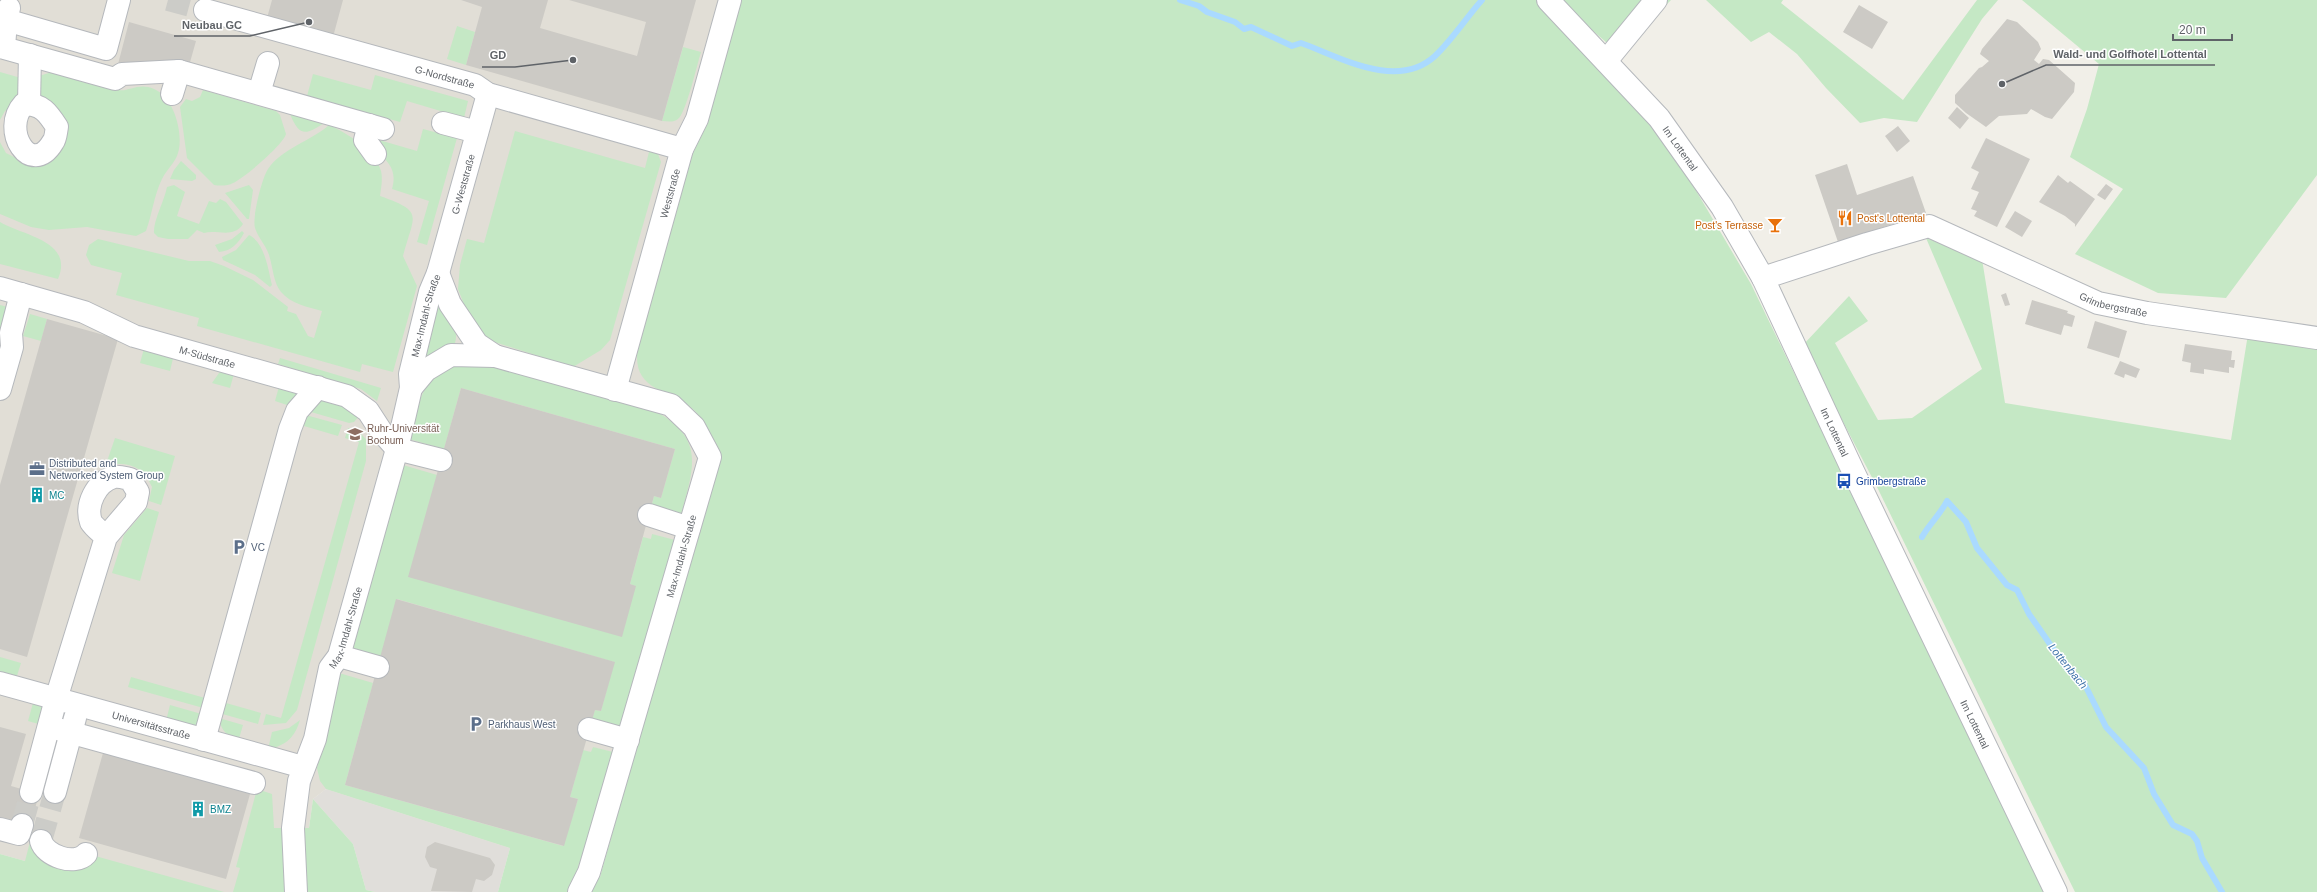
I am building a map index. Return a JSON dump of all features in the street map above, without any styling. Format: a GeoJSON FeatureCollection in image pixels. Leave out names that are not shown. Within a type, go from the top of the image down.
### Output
{"type":"FeatureCollection","features":[{"type":"Feature","properties":{"kind":"street"},"geometry":{"type":"LineString","coordinates":[[119,0],[106,48],[8,18],[2,49],[30,55],[115,79],[122,74],[179,71],[267,79],[285,107],[329,118],[376,127],[365,140],[375,154]]}},
{"type":"Feature","properties":{"kind":"street","name":"Weststraße"},"geometry":{"type":"LineString","coordinates":[[615,390],[682,149],[697,119],[730,0]]}},
{"type":"Feature","properties":{"kind":"street","name":"Im Lottental"},"geometry":{"type":"LineString","coordinates":[[1548,0],[1659,118],[1722,207],[1763,278],[1850,466],[2056,892]]}},
{"type":"Feature","properties":{"kind":"street"},"geometry":{"type":"LineString","coordinates":[[1606,61],[1651,7]]}},
{"type":"Feature","properties":{"kind":"street","name":"G-Nordstraße"},"geometry":{"type":"LineString","coordinates":[[205,10],[475,85],[488,94],[682,149]]}},
{"type":"Feature","properties":{"kind":"street"},"geometry":{"type":"LineString","coordinates":[[29,104],[30,55]]}},
{"type":"Feature","properties":{"kind":"street"},"geometry":{"type":"LineString","coordinates":[[172,94],[179,71]]}},
{"type":"Feature","properties":{"kind":"street","name":"G-Weststraße"},"geometry":{"type":"LineString","coordinates":[[438,273],[488,94]]}},
{"type":"Feature","properties":{"kind":"street"},"geometry":{"type":"LineString","coordinates":[[443,123],[477,132]]}},
{"type":"Feature","properties":{"kind":"street","name":"Grimbergstraße"},"geometry":{"type":"LineString","coordinates":[[1763,278],[1867,244],[1929,226],[2098,302],[2155,314],[2317,338]]}},
{"type":"Feature","properties":{"kind":"street","name":"Max-Imdahl-Straße"},"geometry":{"type":"LineString","coordinates":[[438,273],[450,304],[477,344],[495,356]]}},
{"type":"Feature","properties":{"kind":"street","name":"Max-Imdahl-Straße"},"geometry":{"type":"LineString","coordinates":[[296,892],[293,828],[303,767],[315,739],[330,668],[339,656],[397,449],[411,388],[410,374],[430,292],[438,273]]}},
{"type":"Feature","properties":{"kind":"street","name":"M-Südstraße"},"geometry":{"type":"LineString","coordinates":[[0,288],[84,312],[134,336],[347,396],[368,411],[381,431],[397,449]]}},
{"type":"Feature","properties":{"kind":"street"},"geometry":{"type":"LineString","coordinates":[[0,390],[12,347],[11,333],[21,294]]}},
{"type":"Feature","properties":{"kind":"street","name":"Max-Imdahl-Straße"},"geometry":{"type":"LineString","coordinates":[[411,388],[426,370],[451,355],[495,356],[671,405],[694,427],[710,457],[589,872],[579,892]]}},
{"type":"Feature","properties":{"kind":"street"},"geometry":{"type":"LineString","coordinates":[[204,740],[290,429],[297,411],[318,387]]}},
{"type":"Feature","properties":{"kind":"street"},"geometry":{"type":"LineString","coordinates":[[397,449],[441,460]]}},
{"type":"Feature","properties":{"kind":"street"},"geometry":{"type":"LineString","coordinates":[[649,515],[689,528]]}},
{"type":"Feature","properties":{"kind":"street"},"geometry":{"type":"LineString","coordinates":[[31,792],[56,699],[106,537]]}},
{"type":"Feature","properties":{"kind":"street"},"geometry":{"type":"LineString","coordinates":[[339,656],[378,667]]}},
{"type":"Feature","properties":{"kind":"street","name":"Universitätsstraße"},"geometry":{"type":"LineString","coordinates":[[0,683],[303,767]]}},
{"type":"Feature","properties":{"kind":"street"},"geometry":{"type":"LineString","coordinates":[[55,792],[62,730],[78,705]]}},
{"type":"Feature","properties":{"kind":"street"},"geometry":{"type":"LineString","coordinates":[[589,729],[628,740]]}},
{"type":"Feature","properties":{"kind":"street"},"geometry":{"type":"LineString","coordinates":[[62,730],[257,779]]}},
{"type":"Feature","properties":{"kind":"street"},"geometry":{"type":"LineString","coordinates":[[0,829],[19,834],[22,825]]}},
{"type":"Feature","properties":{"kind":"street"},"geometry":{"type":"LineString","coordinates":[[41,841],[43,847],[52,854],[72,860],[82,859],[86,854]]}},
{"type":"Feature","properties":{"kind":"shaded area","name":"Ruhr-Universität Bochum"},"geometry":{"type":"Polygon","coordinates":[[[0,0],[747,0],[672,396],[687,404],[706,422],[716,446],[717,460],[599,878],[578,867],[510,848],[326,789],[313,799],[309,828],[274,828],[249,892],[135,892],[0,854],[0,0]]]}},
{"type":"Feature","properties":{"kind":"shaded area"},"geometry":{"type":"Polygon","coordinates":[[[326,789],[510,848],[498,892],[375,892],[366,890],[353,844],[313,799],[326,789]]]}},
{"type":"Feature","properties":{"kind":"green space"},"geometry":{"type":"Polygon","coordinates":[[[740,0],[1671,0],[1646,26],[1623,57],[1576,16],[1658,126],[1751,284],[2045,892],[498,892],[510,848],[326,789],[320,781],[317,768],[339,673],[373,683],[345,785],[563,846],[578,799],[570,797],[583,750],[591,752],[593,747],[617,753],[582,864],[579,863],[578,867],[600,877],[717,460],[712,437],[700,416],[688,405],[648,383],[638,368],[637,354],[641,333],[693,153],[707,122],[740,0]]]}},
{"type":"Feature","properties":{"kind":"green space"},"geometry":{"type":"Polygon","coordinates":[[[1706,0],[1783,0],[1781,3],[1903,100],[1977,0],[1998,0],[1982,19],[1917,122],[1884,118],[1860,123],[1826,88],[1797,54],[1769,32],[1751,42],[1706,0]]]}},
{"type":"Feature","properties":{"kind":"green space"},"geometry":{"type":"Polygon","coordinates":[[[2022,0],[2317,0],[2317,175],[2226,298],[2158,293],[2075,254],[2123,189],[2070,157],[2087,109],[2099,64],[2022,0]]]}},
{"type":"Feature","properties":{"kind":"green space"},"geometry":{"type":"Polygon","coordinates":[[[457,26],[475,32],[466,65],[447,59],[457,26]]]}},
{"type":"Feature","properties":{"kind":"green space"},"geometry":{"type":"Polygon","coordinates":[[[683,47],[701,52],[688,99],[678,119],[670,122],[662,121],[683,47]]]}},
{"type":"Feature","properties":{"kind":"green space"},"geometry":{"type":"Polygon","coordinates":[[[55,71],[119,90],[143,86],[149,87],[161,93],[172,108],[176,117],[180,136],[180,145],[175,160],[159,185],[146,231],[136,236],[87,227],[49,230],[31,227],[0,214],[0,142],[6,153],[24,162],[56,150],[38,99],[36,77],[55,71]]]}},
{"type":"Feature","properties":{"kind":"green space"},"geometry":{"type":"Polygon","coordinates":[[[0,72],[21,78],[22,99],[5,111],[0,120],[0,72]]]}},
{"type":"Feature","properties":{"kind":"green space"},"geometry":{"type":"Polygon","coordinates":[[[313,74],[371,90],[375,75],[468,101],[464,118],[407,101],[400,122],[307,96],[313,74]]]}},
{"type":"Feature","properties":{"kind":"green space"},"geometry":{"type":"Polygon","coordinates":[[[203,90],[276,111],[280,115],[286,134],[278,146],[262,161],[238,180],[229,185],[214,185],[187,158],[180,107],[186,99],[192,101],[200,97],[203,90]]]}},
{"type":"Feature","properties":{"kind":"green space"},"geometry":{"type":"Polygon","coordinates":[[[290,114],[324,123],[312,130],[303,132],[296,127],[290,114]]]}},
{"type":"Feature","properties":{"kind":"green space"},"geometry":{"type":"Polygon","coordinates":[[[329,125],[344,132],[367,150],[378,164],[382,174],[380,196],[404,206],[410,211],[412,216],[412,223],[403,256],[417,286],[393,372],[362,364],[360,372],[197,326],[199,318],[116,295],[122,273],[91,265],[86,255],[89,245],[98,239],[189,261],[210,261],[253,280],[288,307],[287,311],[296,314],[308,336],[314,338],[322,311],[295,302],[281,292],[275,279],[268,251],[258,235],[254,223],[258,198],[268,169],[280,156],[322,131],[329,125]]]}},
{"type":"Feature","properties":{"kind":"green space"},"geometry":{"type":"Polygon","coordinates":[[[423,129],[457,138],[427,245],[417,242],[429,201],[392,189],[394,177],[393,172],[385,159],[376,151],[379,140],[417,151],[423,129]]]}},
{"type":"Feature","properties":{"kind":"green space"},"geometry":{"type":"Polygon","coordinates":[[[515,131],[645,168],[650,148],[658,154],[661,162],[610,340],[601,350],[573,367],[488,340],[467,312],[458,289],[460,265],[467,239],[484,243],[515,131]]]}},
{"type":"Feature","properties":{"kind":"green space"},"geometry":{"type":"Polygon","coordinates":[[[181,161],[196,175],[196,179],[192,181],[170,179],[174,170],[181,161]]]}},
{"type":"Feature","properties":{"kind":"green space"},"geometry":{"type":"Polygon","coordinates":[[[174,185],[185,192],[177,216],[199,224],[209,201],[216,203],[220,199],[226,202],[243,224],[235,231],[225,233],[204,233],[197,230],[188,239],[168,239],[158,237],[154,233],[157,217],[167,187],[174,185]]]}},
{"type":"Feature","properties":{"kind":"green space"},"geometry":{"type":"Polygon","coordinates":[[[249,185],[253,190],[249,219],[247,219],[225,193],[249,185]]]}},
{"type":"Feature","properties":{"kind":"green space"},"geometry":{"type":"Polygon","coordinates":[[[0,222],[33,236],[53,248],[59,256],[61,266],[58,279],[0,264],[0,222]]]}},
{"type":"Feature","properties":{"kind":"green space"},"geometry":{"type":"Polygon","coordinates":[[[242,231],[244,233],[234,246],[219,252],[215,245],[232,239],[242,231]]]}},
{"type":"Feature","properties":{"kind":"green space"},"geometry":{"type":"Polygon","coordinates":[[[249,235],[259,244],[265,257],[272,285],[270,287],[255,275],[223,260],[222,257],[236,250],[249,235]]]}},
{"type":"Feature","properties":{"kind":"green space"},"geometry":{"type":"Polygon","coordinates":[[[1926,238],[1982,259],[2005,403],[2231,440],[2248,334],[2317,347],[2317,892],[2075,892],[1878,489],[1803,345],[1849,296],[1868,321],[1835,343],[1878,420],[1912,418],[1982,369],[1926,238]]]}},
{"type":"Feature","properties":{"kind":"green space"},"geometry":{"type":"Polygon","coordinates":[[[438,300],[452,320],[456,331],[455,343],[443,350],[423,357],[438,300]]]}},
{"type":"Feature","properties":{"kind":"green space"},"geometry":{"type":"Polygon","coordinates":[[[0,305],[12,308],[6,331],[0,330],[0,305]]]}},
{"type":"Feature","properties":{"kind":"green space"},"geometry":{"type":"Polygon","coordinates":[[[30,314],[47,319],[41,341],[23,336],[30,314]]]}},
{"type":"Feature","properties":{"kind":"green space"},"geometry":{"type":"Polygon","coordinates":[[[145,345],[174,354],[170,371],[140,363],[145,345]]]}},
{"type":"Feature","properties":{"kind":"green space"},"geometry":{"type":"Polygon","coordinates":[[[280,358],[381,388],[377,401],[361,389],[278,364],[280,358]]]}},
{"type":"Feature","properties":{"kind":"green space"},"geometry":{"type":"Polygon","coordinates":[[[480,363],[657,412],[673,423],[683,433],[689,445],[692,457],[692,470],[681,515],[651,507],[654,496],[661,498],[675,449],[461,388],[444,449],[409,439],[421,397],[432,378],[440,371],[450,367],[480,363]]]}},
{"type":"Feature","properties":{"kind":"green space"},"geometry":{"type":"Polygon","coordinates":[[[228,369],[235,370],[230,388],[212,383],[219,373],[228,369]]]}},
{"type":"Feature","properties":{"kind":"green space"},"geometry":{"type":"Polygon","coordinates":[[[280,383],[306,390],[293,407],[275,401],[280,383]]]}},
{"type":"Feature","properties":{"kind":"green space"},"geometry":{"type":"Polygon","coordinates":[[[330,397],[361,414],[354,422],[349,423],[304,410],[319,398],[330,397]]]}},
{"type":"Feature","properties":{"kind":"green space"},"geometry":{"type":"Polygon","coordinates":[[[302,414],[342,425],[338,436],[304,426],[301,421],[302,414]]]}},
{"type":"Feature","properties":{"kind":"green space"},"geometry":{"type":"Polygon","coordinates":[[[348,428],[357,430],[366,439],[366,461],[297,710],[286,723],[263,725],[266,714],[281,718],[359,442],[345,438],[348,428]]]}},
{"type":"Feature","properties":{"kind":"green space"},"geometry":{"type":"Polygon","coordinates":[[[115,438],[175,456],[161,505],[149,501],[152,487],[146,476],[133,466],[115,464],[103,473],[115,438]]]}},
{"type":"Feature","properties":{"kind":"green space"},"geometry":{"type":"Polygon","coordinates":[[[403,465],[437,475],[409,577],[635,586],[630,584],[643,537],[651,539],[652,534],[675,540],[623,728],[592,719],[595,710],[601,711],[614,662],[397,599],[381,657],[347,647],[403,465]]]}},
{"type":"Feature","properties":{"kind":"green space"},"geometry":{"type":"Polygon","coordinates":[[[147,508],[159,512],[140,581],[112,573],[124,535],[147,508]]]}},
{"type":"Feature","properties":{"kind":"green space"},"geometry":{"type":"Polygon","coordinates":[[[0,657],[21,663],[16,679],[0,675],[0,657]]]}},
{"type":"Feature","properties":{"kind":"green space"},"geometry":{"type":"Polygon","coordinates":[[[131,677],[205,698],[207,709],[128,687],[131,677]]]}},
{"type":"Feature","properties":{"kind":"green space"},"geometry":{"type":"Polygon","coordinates":[[[33,703],[47,707],[42,725],[28,721],[33,703]]]}},
{"type":"Feature","properties":{"kind":"green space"},"geometry":{"type":"Polygon","coordinates":[[[226,703],[261,713],[258,724],[219,713],[223,705],[226,703]]]}},
{"type":"Feature","properties":{"kind":"green space"},"geometry":{"type":"Polygon","coordinates":[[[170,705],[205,715],[193,729],[166,721],[170,705]]]}},
{"type":"Feature","properties":{"kind":"green space"},"geometry":{"type":"Polygon","coordinates":[[[219,718],[243,725],[238,742],[225,732],[221,726],[219,718]]]}},
{"type":"Feature","properties":{"kind":"green space"},"geometry":{"type":"Polygon","coordinates":[[[300,720],[289,740],[280,746],[268,749],[272,732],[289,728],[300,720]]]}},
{"type":"Feature","properties":{"kind":"green space"},"geometry":{"type":"Polygon","coordinates":[[[257,789],[272,794],[274,828],[309,828],[313,799],[353,844],[366,890],[375,892],[233,892],[240,868],[236,867],[257,789]]]}},
{"type":"Feature","properties":{"kind":"green space"},"geometry":{"type":"Polygon","coordinates":[[[31,838],[224,892],[0,892],[0,854],[25,861],[31,838]]]}},
{"type":"Feature","properties":{"kind":"building"},"geometry":{"type":"Polygon","coordinates":[[[272,0],[343,0],[333,37],[267,18],[272,0]]]}},
{"type":"Feature","properties":{"kind":"building"},"geometry":{"type":"Polygon","coordinates":[[[461,0],[548,0],[540,28],[637,56],[646,22],[569,0],[696,0],[662,121],[466,65],[482,7],[461,0]]]}},
{"type":"Feature","properties":{"kind":"building"},"geometry":{"type":"Polygon","coordinates":[[[1859,5],[1888,22],[1872,49],[1843,32],[1859,5]]]}},
{"type":"Feature","properties":{"kind":"building"},"geometry":{"type":"Polygon","coordinates":[[[2007,19],[2017,22],[2038,42],[2041,49],[2034,60],[2039,64],[2043,59],[2049,60],[2075,83],[2074,92],[2052,119],[2045,117],[2031,109],[2027,114],[1999,116],[1986,127],[1955,103],[1955,95],[1979,68],[1989,61],[1980,54],[1982,49],[2007,19]]]}},
{"type":"Feature","properties":{"kind":"building"},"geometry":{"type":"Polygon","coordinates":[[[129,22],[196,41],[183,87],[117,68],[129,22]]]}},
{"type":"Feature","properties":{"kind":"building"},"geometry":{"type":"Polygon","coordinates":[[[1957,107],[1969,118],[1960,129],[1948,118],[1957,107]]]}},
{"type":"Feature","properties":{"kind":"building"},"geometry":{"type":"Polygon","coordinates":[[[1898,126],[1910,141],[1897,152],[1885,136],[1898,126]]]}},
{"type":"Feature","properties":{"kind":"building"},"geometry":{"type":"Polygon","coordinates":[[[1986,138],[2030,159],[1997,227],[1974,216],[1977,211],[1971,209],[1979,192],[1971,189],[1979,172],[1971,168],[1986,138]]]}},
{"type":"Feature","properties":{"kind":"building"},"geometry":{"type":"Polygon","coordinates":[[[1847,164],[1857,195],[1913,176],[1926,213],[1838,242],[1815,175],[1847,164]]]}},
{"type":"Feature","properties":{"kind":"building"},"geometry":{"type":"Polygon","coordinates":[[[2058,175],[2068,183],[2070,181],[2095,199],[2075,227],[2075,224],[2065,216],[2039,202],[2058,175]]]}},
{"type":"Feature","properties":{"kind":"building"},"geometry":{"type":"Polygon","coordinates":[[[2106,184],[2113,189],[2105,200],[2097,195],[2106,184]]]}},
{"type":"Feature","properties":{"kind":"building"},"geometry":{"type":"Polygon","coordinates":[[[2015,211],[2032,221],[2022,237],[2005,227],[2015,211]]]}},
{"type":"Feature","properties":{"kind":"building"},"geometry":{"type":"Polygon","coordinates":[[[2006,293],[2010,305],[2005,306],[2001,295],[2006,293]]]}},
{"type":"Feature","properties":{"kind":"building"},"geometry":{"type":"Polygon","coordinates":[[[2032,300],[2068,311],[2067,313],[2075,316],[2072,327],[2064,325],[2061,335],[2025,324],[2032,300]]]}},
{"type":"Feature","properties":{"kind":"building","name":"MC"},"geometry":{"type":"Polygon","coordinates":[[[47,319],[118,339],[27,657],[0,649],[0,485],[47,319]]]}},
{"type":"Feature","properties":{"kind":"building"},"geometry":{"type":"Polygon","coordinates":[[[2095,321],[2127,331],[2119,358],[2087,348],[2095,321]]]}},
{"type":"Feature","properties":{"kind":"building"},"geometry":{"type":"Polygon","coordinates":[[[2185,344],[2232,351],[2231,360],[2235,360],[2234,368],[2229,367],[2229,373],[2204,369],[2204,374],[2190,372],[2191,363],[2182,361],[2185,344]]]}},
{"type":"Feature","properties":{"kind":"building"},"geometry":{"type":"Polygon","coordinates":[[[2120,361],[2140,369],[2136,378],[2125,374],[2124,378],[2114,374],[2120,361]]]}},
{"type":"Feature","properties":{"kind":"building"},"geometry":{"type":"Polygon","coordinates":[[[461,388],[675,449],[661,498],[654,496],[630,584],[636,586],[622,637],[408,577],[461,388]]]}},
{"type":"Feature","properties":{"kind":"building","name":"Parkhaus West"},"geometry":{"type":"Polygon","coordinates":[[[396,599],[615,662],[601,711],[595,710],[570,797],[578,799],[564,846],[345,785],[396,599]]]}},
{"type":"Feature","properties":{"kind":"building"},"geometry":{"type":"Polygon","coordinates":[[[0,727],[26,734],[11,786],[39,794],[30,827],[0,819],[0,727]]]}},
{"type":"Feature","properties":{"kind":"building","name":"BMZ"},"geometry":{"type":"Polygon","coordinates":[[[105,746],[252,787],[226,879],[79,838],[105,746]]]}},
{"type":"Feature","properties":{"kind":"building"},"geometry":{"type":"Polygon","coordinates":[[[435,842],[490,858],[495,865],[492,875],[484,881],[476,879],[472,892],[431,891],[437,869],[430,867],[425,857],[427,847],[435,842]]]}},
{"type":"Feature","properties":{"kind":"waterway"},"geometry":{"type":"LineString","coordinates":[[1180,0],[1199,6],[1207,12],[1235,22],[1244,29],[1251,27],[1292,46],[1301,43],[1368,68],[1386,71],[1404,71],[1420,66],[1435,56],[1482,0]]}},
{"type":"Feature","properties":{"kind":"waterway","name":"Lottenbach"},"geometry":{"type":"LineString","coordinates":[[1922,537],[1947,501],[1966,522],[1977,548],[2007,585],[2017,590],[2029,614],[2068,670],[2084,683],[2106,727],[2144,768],[2154,794],[2173,825],[2192,834],[2197,841],[2202,858],[2222,892]]}},
{"type":"Feature","properties":{"kind":"tunnel"},"geometry":{"type":"LineString","coordinates":[[168,0],[205,10]]}},
{"type":"Feature","properties":{"kind":"tunnel"},"geometry":{"type":"LineString","coordinates":[[22,825],[31,792]]}},
{"type":"Feature","properties":{"kind":"tunnel"},"geometry":{"type":"LineString","coordinates":[[41,841],[55,792]]}},
{"type":"Feature","properties":{"kind":"place","name":"Neubau GC"},"geometry":{"type":"Point","coordinates":[309,22]}},
{"type":"Feature","properties":{"kind":"place","name":"GD"},"geometry":{"type":"Point","coordinates":[573,60]}},
{"type":"Feature","properties":{"kind":"place","name":"Wald- und Golfhotel Lottental"},"geometry":{"type":"Point","coordinates":[2002,84]}},
{"type":"Feature","properties":{"kind":"place","name":"Post's Lottental"},"geometry":{"type":"Point","coordinates":[1845,218]}},
{"type":"Feature","properties":{"kind":"place","name":"Post's Terrasse"},"geometry":{"type":"Point","coordinates":[1775,225]}},
{"type":"Feature","properties":{"kind":"place","name":"Ruhr-Universität Bochum"},"geometry":{"type":"Point","coordinates":[355,434]}},
{"type":"Feature","properties":{"kind":"place","name":"Distributed and Networked System Group"},"geometry":{"type":"Point","coordinates":[37,469]}},
{"type":"Feature","properties":{"kind":"place","name":"Grimbergstraße"},"geometry":{"type":"Point","coordinates":[1844,481]}},
{"type":"Feature","properties":{"kind":"place","name":"MC"},"geometry":{"type":"Point","coordinates":[37,495]}},
{"type":"Feature","properties":{"kind":"place","name":"VC"},"geometry":{"type":"Point","coordinates":[239,547]}},
{"type":"Feature","properties":{"kind":"place","name":"Parkhaus West"},"geometry":{"type":"Point","coordinates":[476,724]}},
{"type":"Feature","properties":{"kind":"place","name":"BMZ"},"geometry":{"type":"Point","coordinates":[198,809]}}]}
